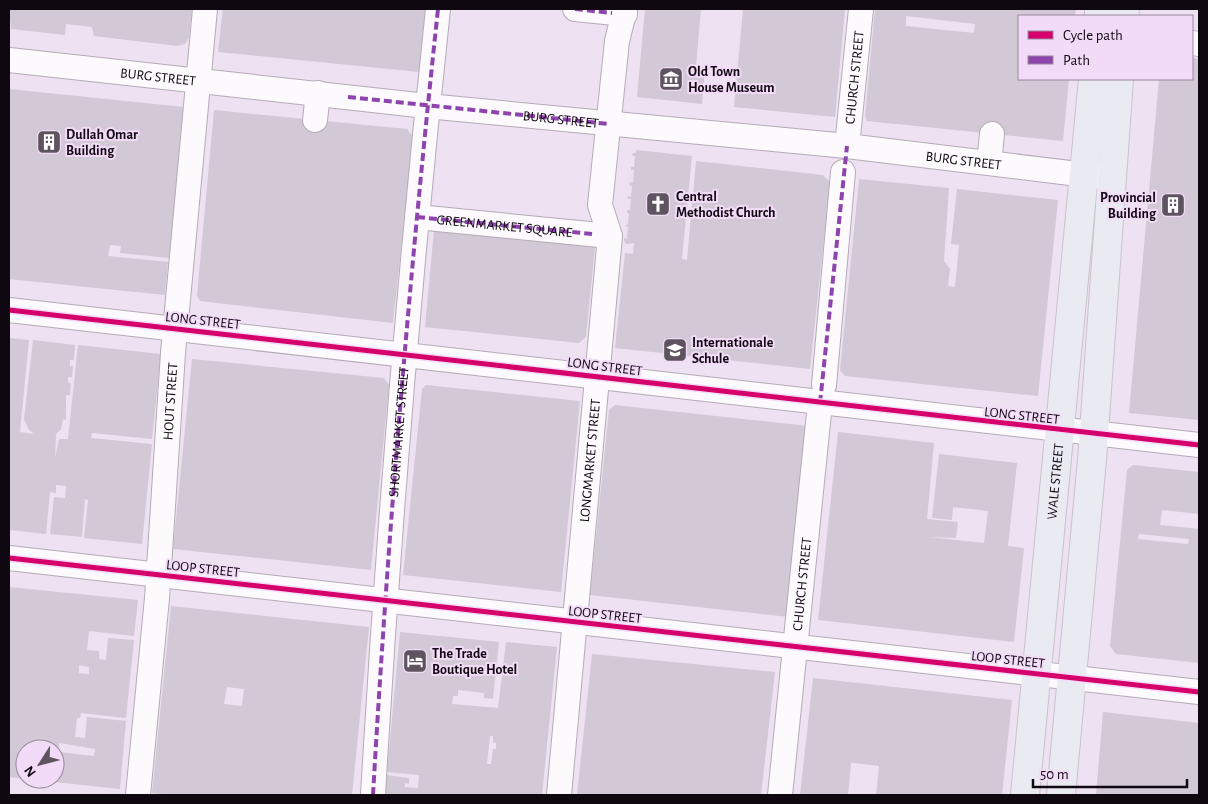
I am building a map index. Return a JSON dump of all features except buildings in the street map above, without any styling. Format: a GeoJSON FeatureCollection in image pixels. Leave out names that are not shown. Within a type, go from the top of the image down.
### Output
{"type":"FeatureCollection","features":[{"type":"Feature","properties":{"kind":"main road","name":"WALE STREET"},"geometry":{"type":"LineString","coordinates":[[1024,795],[1093,80]]}},
{"type":"Feature","properties":{"kind":"main road"},"geometry":{"type":"LineString","coordinates":[[1061,795],[1094,433],[1119,80]]}},
{"type":"Feature","properties":{"kind":"street","name":"HOUT STREET"},"geometry":{"type":"LineString","coordinates":[[138,795],[158,575],[175,328],[204,9]]}},
{"type":"Feature","properties":{"kind":"street","name":"SHORTMARKET STREET"},"geometry":{"type":"LineString","coordinates":[[372,795],[384,600],[404,354],[438,9]]}},
{"type":"Feature","properties":{"kind":"street"},"geometry":{"type":"LineString","coordinates":[[576,9],[621,12]]}},
{"type":"Feature","properties":{"kind":"street","name":"CHURCH STREET"},"geometry":{"type":"LineString","coordinates":[[847,146],[861,9]]}},
{"type":"Feature","properties":{"kind":"street","name":"LONGMARKET STREET"},"geometry":{"type":"LineString","coordinates":[[559,795],[573,622],[597,376],[601,235],[600,205],[621,12]]}},
{"type":"Feature","properties":{"kind":"street","name":"BURG STREET"},"geometry":{"type":"LineString","coordinates":[[9,60],[428,106],[847,146],[1112,178]]}},
{"type":"Feature","properties":{"kind":"street"},"geometry":{"type":"LineString","coordinates":[[315,120],[318,94]]}},
{"type":"Feature","properties":{"kind":"street"},"geometry":{"type":"LineString","coordinates":[[989,164],[992,134]]}},
{"type":"Feature","properties":{"kind":"street","name":"CHURCH STREET"},"geometry":{"type":"LineString","coordinates":[[780,795],[843,172]]}},
{"type":"Feature","properties":{"kind":"street","name":"GREENMARKET SQUARE"},"geometry":{"type":"LineString","coordinates":[[417,217],[601,235]]}},
{"type":"Feature","properties":{"kind":"street","name":"LONG STREET"},"geometry":{"type":"LineString","coordinates":[[9,310],[597,376],[822,394],[1059,430],[1199,445]]}},
{"type":"Feature","properties":{"kind":"street","name":"LOOP STREET"},"geometry":{"type":"LineString","coordinates":[[9,558],[1199,692]]}},
{"type":"Feature","properties":{"kind":"marked path"},"geometry":{"type":"LineString","coordinates":[[373,795],[401,402],[418,205],[438,9]]}},
{"type":"Feature","properties":{"kind":"marked path"},"geometry":{"type":"LineString","coordinates":[[575,9],[612,13]]}},
{"type":"Feature","properties":{"kind":"marked path"},"geometry":{"type":"LineString","coordinates":[[348,97],[609,124]]}},
{"type":"Feature","properties":{"kind":"marked path"},"geometry":{"type":"LineString","coordinates":[[820,403],[847,146]]}},
{"type":"Feature","properties":{"kind":"marked path"},"geometry":{"type":"LineString","coordinates":[[417,217],[592,234]]}},
{"type":"Feature","properties":{"kind":"cycle path"},"geometry":{"type":"LineString","coordinates":[[9,310],[1199,445]]}},
{"type":"Feature","properties":{"kind":"cycle path"},"geometry":{"type":"LineString","coordinates":[[9,558],[1199,692]]}},
{"type":"Feature","properties":{"kind":"place","name":"Old Town House Museum"},"geometry":{"type":"Point","coordinates":[671,79]}},
{"type":"Feature","properties":{"kind":"place","name":"Dullah Omar Building"},"geometry":{"type":"Point","coordinates":[49,142]}},
{"type":"Feature","properties":{"kind":"place","name":"Central Methodist Church"},"geometry":{"type":"Point","coordinates":[658,204]}},
{"type":"Feature","properties":{"kind":"place","name":"Provincial Building"},"geometry":{"type":"Point","coordinates":[1173,205]}},
{"type":"Feature","properties":{"kind":"place","name":"Internationale Schule"},"geometry":{"type":"Point","coordinates":[675,350]}},
{"type":"Feature","properties":{"kind":"place","name":"The Trade Boutique Hotel"},"geometry":{"type":"Point","coordinates":[415,661]}}]}
